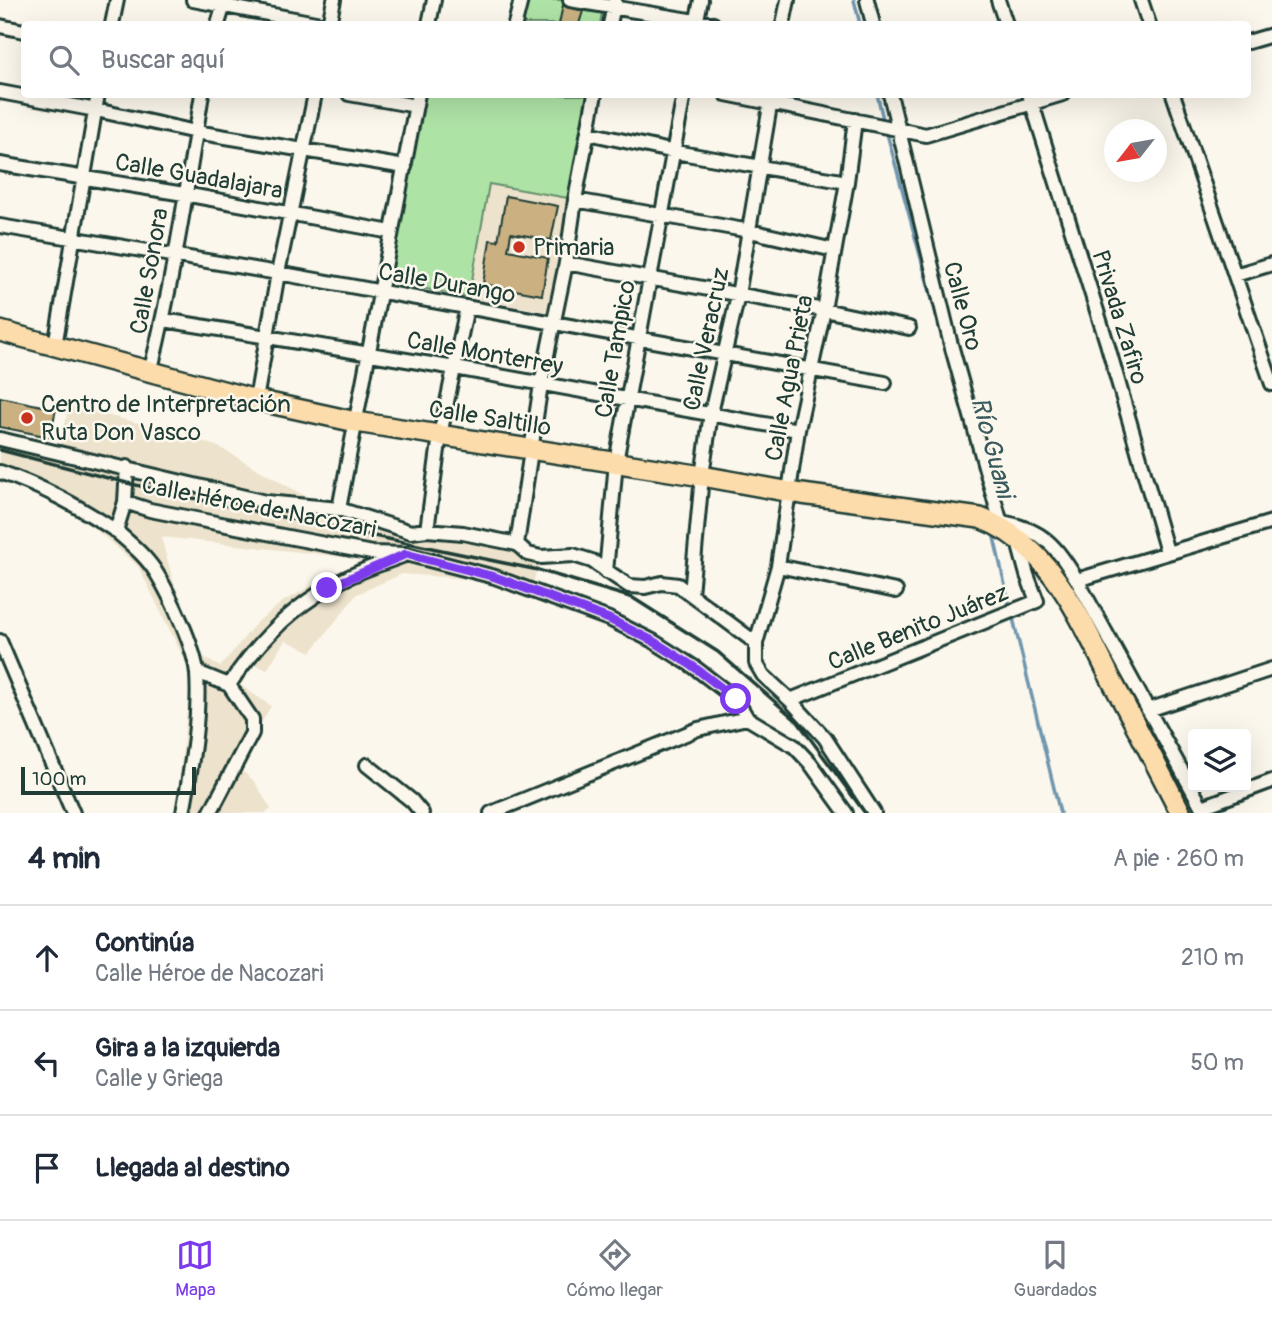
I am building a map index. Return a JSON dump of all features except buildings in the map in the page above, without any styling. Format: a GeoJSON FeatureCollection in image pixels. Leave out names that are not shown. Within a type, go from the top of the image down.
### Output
{"type":"FeatureCollection","features":[{"type":"Feature","properties":{"kind":"main road","name":"Calle Saltillo"},"geometry":{"type":"LineString","coordinates":[[0,331],[150,373],[356,422],[1000,526]]}},
{"type":"Feature","properties":{"kind":"main road"},"geometry":{"type":"LineString","coordinates":[[1000,526],[1049,570],[1073,604],[1181,813]]}},
{"type":"Feature","properties":{"kind":"street"},"geometry":{"type":"LineString","coordinates":[[113,21],[117,0]]}},
{"type":"Feature","properties":{"kind":"street"},"geometry":{"type":"LineString","coordinates":[[192,0],[224,3],[307,21]]}},
{"type":"Feature","properties":{"kind":"street"},"geometry":{"type":"LineString","coordinates":[[330,21],[334,0]]}},
{"type":"Feature","properties":{"kind":"street"},"geometry":{"type":"LineString","coordinates":[[430,21],[434,0]]}},
{"type":"Feature","properties":{"kind":"street"},"geometry":{"type":"LineString","coordinates":[[515,21],[521,0]]}},
{"type":"Feature","properties":{"kind":"street"},"geometry":{"type":"LineString","coordinates":[[570,0],[615,4],[687,21]]}},
{"type":"Feature","properties":{"kind":"street"},"geometry":{"type":"LineString","coordinates":[[696,21],[701,0]]}},
{"type":"Feature","properties":{"kind":"street"},"geometry":{"type":"LineString","coordinates":[[784,21],[788,0]]}},
{"type":"Feature","properties":{"kind":"street"},"geometry":{"type":"LineString","coordinates":[[866,0],[872,21]]}},
{"type":"Feature","properties":{"kind":"street"},"geometry":{"type":"LineString","coordinates":[[998,0],[1005,21]]}},
{"type":"Feature","properties":{"kind":"street"},"geometry":{"type":"LineString","coordinates":[[1141,0],[1148,21]]}},
{"type":"Feature","properties":{"kind":"street"},"geometry":{"type":"LineString","coordinates":[[219,21],[224,3]]}},
{"type":"Feature","properties":{"kind":"street"},"geometry":{"type":"LineString","coordinates":[[611,21],[615,4]]}},
{"type":"Feature","properties":{"kind":"street"},"geometry":{"type":"LineString","coordinates":[[0,26],[21,30]]}},
{"type":"Feature","properties":{"kind":"street"},"geometry":{"type":"LineString","coordinates":[[1251,42],[1272,36]]}},
{"type":"Feature","properties":{"kind":"street"},"geometry":{"type":"LineString","coordinates":[[0,92],[21,96]]}},
{"type":"Feature","properties":{"kind":"street"},"geometry":{"type":"LineString","coordinates":[[32,98],[196,132],[405,167]]}},
{"type":"Feature","properties":{"kind":"street"},"geometry":{"type":"LineString","coordinates":[[55,346],[98,98]]}},
{"type":"Feature","properties":{"kind":"street","name":"Calle Sonora"},"geometry":{"type":"LineString","coordinates":[[150,373],[176,258],[184,194],[201,98]]}},
{"type":"Feature","properties":{"kind":"street"},"geometry":{"type":"LineString","coordinates":[[256,400],[278,273],[315,98]]}},
{"type":"Feature","properties":{"kind":"street"},"geometry":{"type":"LineString","coordinates":[[339,509],[417,100],[394,98]]}},
{"type":"Feature","properties":{"kind":"street"},"geometry":{"type":"LineString","coordinates":[[517,544],[541,384],[566,263],[594,98]]}},
{"type":"Feature","properties":{"kind":"street","name":"Calle Tampico"},"geometry":{"type":"LineString","coordinates":[[606,572],[616,462],[683,98]]}},
{"type":"Feature","properties":{"kind":"street","name":"Calle Oro"},"geometry":{"type":"LineString","coordinates":[[891,98],[895,129],[1000,526]]}},
{"type":"Feature","properties":{"kind":"street"},"geometry":{"type":"LineString","coordinates":[[1174,98],[1272,384]]}},
{"type":"Feature","properties":{"kind":"street"},"geometry":{"type":"LineString","coordinates":[[771,99],[926,135],[1030,99]]}},
{"type":"Feature","properties":{"kind":"street","name":"Calle Veracruz"},"geometry":{"type":"LineString","coordinates":[[691,594],[711,413],[738,295],[771,99]]}},
{"type":"Feature","properties":{"kind":"street","name":"Privada Zafiro"},"geometry":{"type":"LineString","coordinates":[[1030,99],[1107,343],[1167,552]]}},
{"type":"Feature","properties":{"kind":"street","name":"Calle Agua Prieta"},"geometry":{"type":"LineString","coordinates":[[756,643],[778,566],[798,430],[824,310],[859,120]]}},
{"type":"Feature","properties":{"kind":"street"},"geometry":{"type":"LineString","coordinates":[[587,133],[675,152],[847,182]]}},
{"type":"Feature","properties":{"kind":"street","name":"Calle Guadalajara"},"geometry":{"type":"LineString","coordinates":[[0,164],[391,232]]}},
{"type":"Feature","properties":{"kind":"street"},"geometry":{"type":"LineString","coordinates":[[575,200],[750,231],[834,250]]}},
{"type":"Feature","properties":{"kind":"street","name":"Calle Durango"},"geometry":{"type":"LineString","coordinates":[[0,226],[176,258],[278,273],[885,383]]}},
{"type":"Feature","properties":{"kind":"street"},"geometry":{"type":"LineString","coordinates":[[566,263],[909,328]]}},
{"type":"Feature","properties":{"kind":"street"},"geometry":{"type":"LineString","coordinates":[[1234,275],[1272,264]]}},
{"type":"Feature","properties":{"kind":"street"},"geometry":{"type":"LineString","coordinates":[[427,530],[440,435],[467,307]]}},
{"type":"Feature","properties":{"kind":"street","name":"Calle Monterrey"},"geometry":{"type":"LineString","coordinates":[[163,320],[455,368],[798,430]]}},
{"type":"Feature","properties":{"kind":"street"},"geometry":{"type":"LineString","coordinates":[[0,439],[266,502],[339,509],[411,532],[427,530],[463,533],[517,544],[528,554],[541,557],[573,555],[592,561],[629,586],[645,587],[662,583],[678,585],[756,643],[756,663],[763,675],[825,738],[874,813]]}},
{"type":"Feature","properties":{"kind":"street"},"geometry":{"type":"LineString","coordinates":[[116,531],[125,502],[127,467]]}},
{"type":"Feature","properties":{"kind":"street"},"geometry":{"type":"LineString","coordinates":[[0,472],[39,486],[74,504],[116,531],[139,551],[157,574],[182,626],[197,672],[195,745],[183,813]]}},
{"type":"Feature","properties":{"kind":"street","name":"Calle Héroe de Nacozari"},"geometry":{"type":"LineString","coordinates":[[125,502],[150,510],[293,538],[372,552],[406,554],[495,577],[609,619],[653,641],[694,667],[736,699],[747,718],[794,746],[810,763],[846,813]]}},
{"type":"Feature","properties":{"kind":"street"},"geometry":{"type":"LineString","coordinates":[[1077,580],[1272,522]]}},
{"type":"Feature","properties":{"kind":"street"},"geometry":{"type":"LineString","coordinates":[[1000,526],[1028,528],[1044,536],[1059,550],[1203,810],[1272,781]]}},
{"type":"Feature","properties":{"kind":"street","name":"Calle Benito Juárez"},"geometry":{"type":"LineString","coordinates":[[790,700],[1006,616],[1037,601],[1027,575],[1000,526]]}},
{"type":"Feature","properties":{"kind":"street"},"geometry":{"type":"LineString","coordinates":[[229,685],[248,656],[287,618],[327,588],[406,554]]}},
{"type":"Feature","properties":{"kind":"street"},"geometry":{"type":"LineString","coordinates":[[778,566],[896,591]]}},
{"type":"Feature","properties":{"kind":"street"},"geometry":{"type":"LineString","coordinates":[[0,641],[73,813]]}},
{"type":"Feature","properties":{"kind":"street"},"geometry":{"type":"LineString","coordinates":[[1148,710],[1272,669]]}},
{"type":"Feature","properties":{"kind":"street"},"geometry":{"type":"LineString","coordinates":[[197,672],[229,685],[252,719],[252,733],[210,813]]}},
{"type":"Feature","properties":{"kind":"street"},"geometry":{"type":"LineString","coordinates":[[491,813],[698,729],[747,718]]}},
{"type":"Feature","properties":{"kind":"street"},"geometry":{"type":"LineString","coordinates":[[367,765],[412,801],[422,813]]}},
{"type":"Feature","properties":{"kind":"shaded area","name":"Primaria"},"geometry":{"type":"Polygon","coordinates":[[[489,183],[568,198],[548,312],[469,297],[489,183]]]}},
{"type":"Feature","properties":{"kind":"shaded area"},"geometry":{"type":"Polygon","coordinates":[[[69,406],[163,429],[219,447],[305,496],[354,509],[428,535],[505,547],[538,562],[531,595],[470,579],[402,574],[357,594],[311,652],[285,640],[267,670],[251,662],[240,685],[271,706],[236,766],[254,781],[271,809],[265,813],[176,813],[191,673],[138,566],[70,507],[0,474],[0,431],[60,446],[69,406]],[[161,537],[176,591],[199,654],[220,667],[257,622],[284,601],[365,559],[161,537]]]}},
{"type":"Feature","properties":{"kind":"green space"},"geometry":{"type":"Polygon","coordinates":[[[523,0],[569,0],[603,7],[601,21],[520,21],[523,0]]]}},
{"type":"Feature","properties":{"kind":"green space"},"geometry":{"type":"Polygon","coordinates":[[[421,98],[586,98],[568,198],[489,184],[469,297],[389,282],[421,98]]]}},
{"type":"Feature","properties":{"kind":"waterway","name":"Río Guani"},"geometry":{"type":"LineString","coordinates":[[854,0],[859,21]]}},
{"type":"Feature","properties":{"kind":"waterway","name":"Río Guani"},"geometry":{"type":"LineString","coordinates":[[878,98],[884,123]]}},
{"type":"Feature","properties":{"kind":"waterway","name":"Río Guani"},"geometry":{"type":"LineString","coordinates":[[886,130],[942,336]]}},
{"type":"Feature","properties":{"kind":"waterway","name":"Río Guani"},"geometry":{"type":"LineString","coordinates":[[993,533],[1010,607]]}},
{"type":"Feature","properties":{"kind":"waterway","name":"Río Guani"},"geometry":{"type":"LineString","coordinates":[[1012,614],[1060,813]]}},
{"type":"Feature","properties":{"kind":"railway"},"geometry":{"type":"LineString","coordinates":[[0,450],[215,503],[538,570],[633,598],[718,652],[798,722],[865,813]]}},
{"type":"Feature","properties":{"kind":"place","name":"Primaria"},"geometry":{"type":"Point","coordinates":[519,247]}},
{"type":"Feature","properties":{"kind":"place","name":"Centro de Interpretación Ruta Don Vasco"},"geometry":{"type":"Point","coordinates":[27,418]}},
{"type":"Feature","properties":{"kind":"route"},"geometry":{"type":"LineString","coordinates":[[327,588],[406,554],[495,577],[609,619],[653,641],[694,667],[736,699]]}}]}
